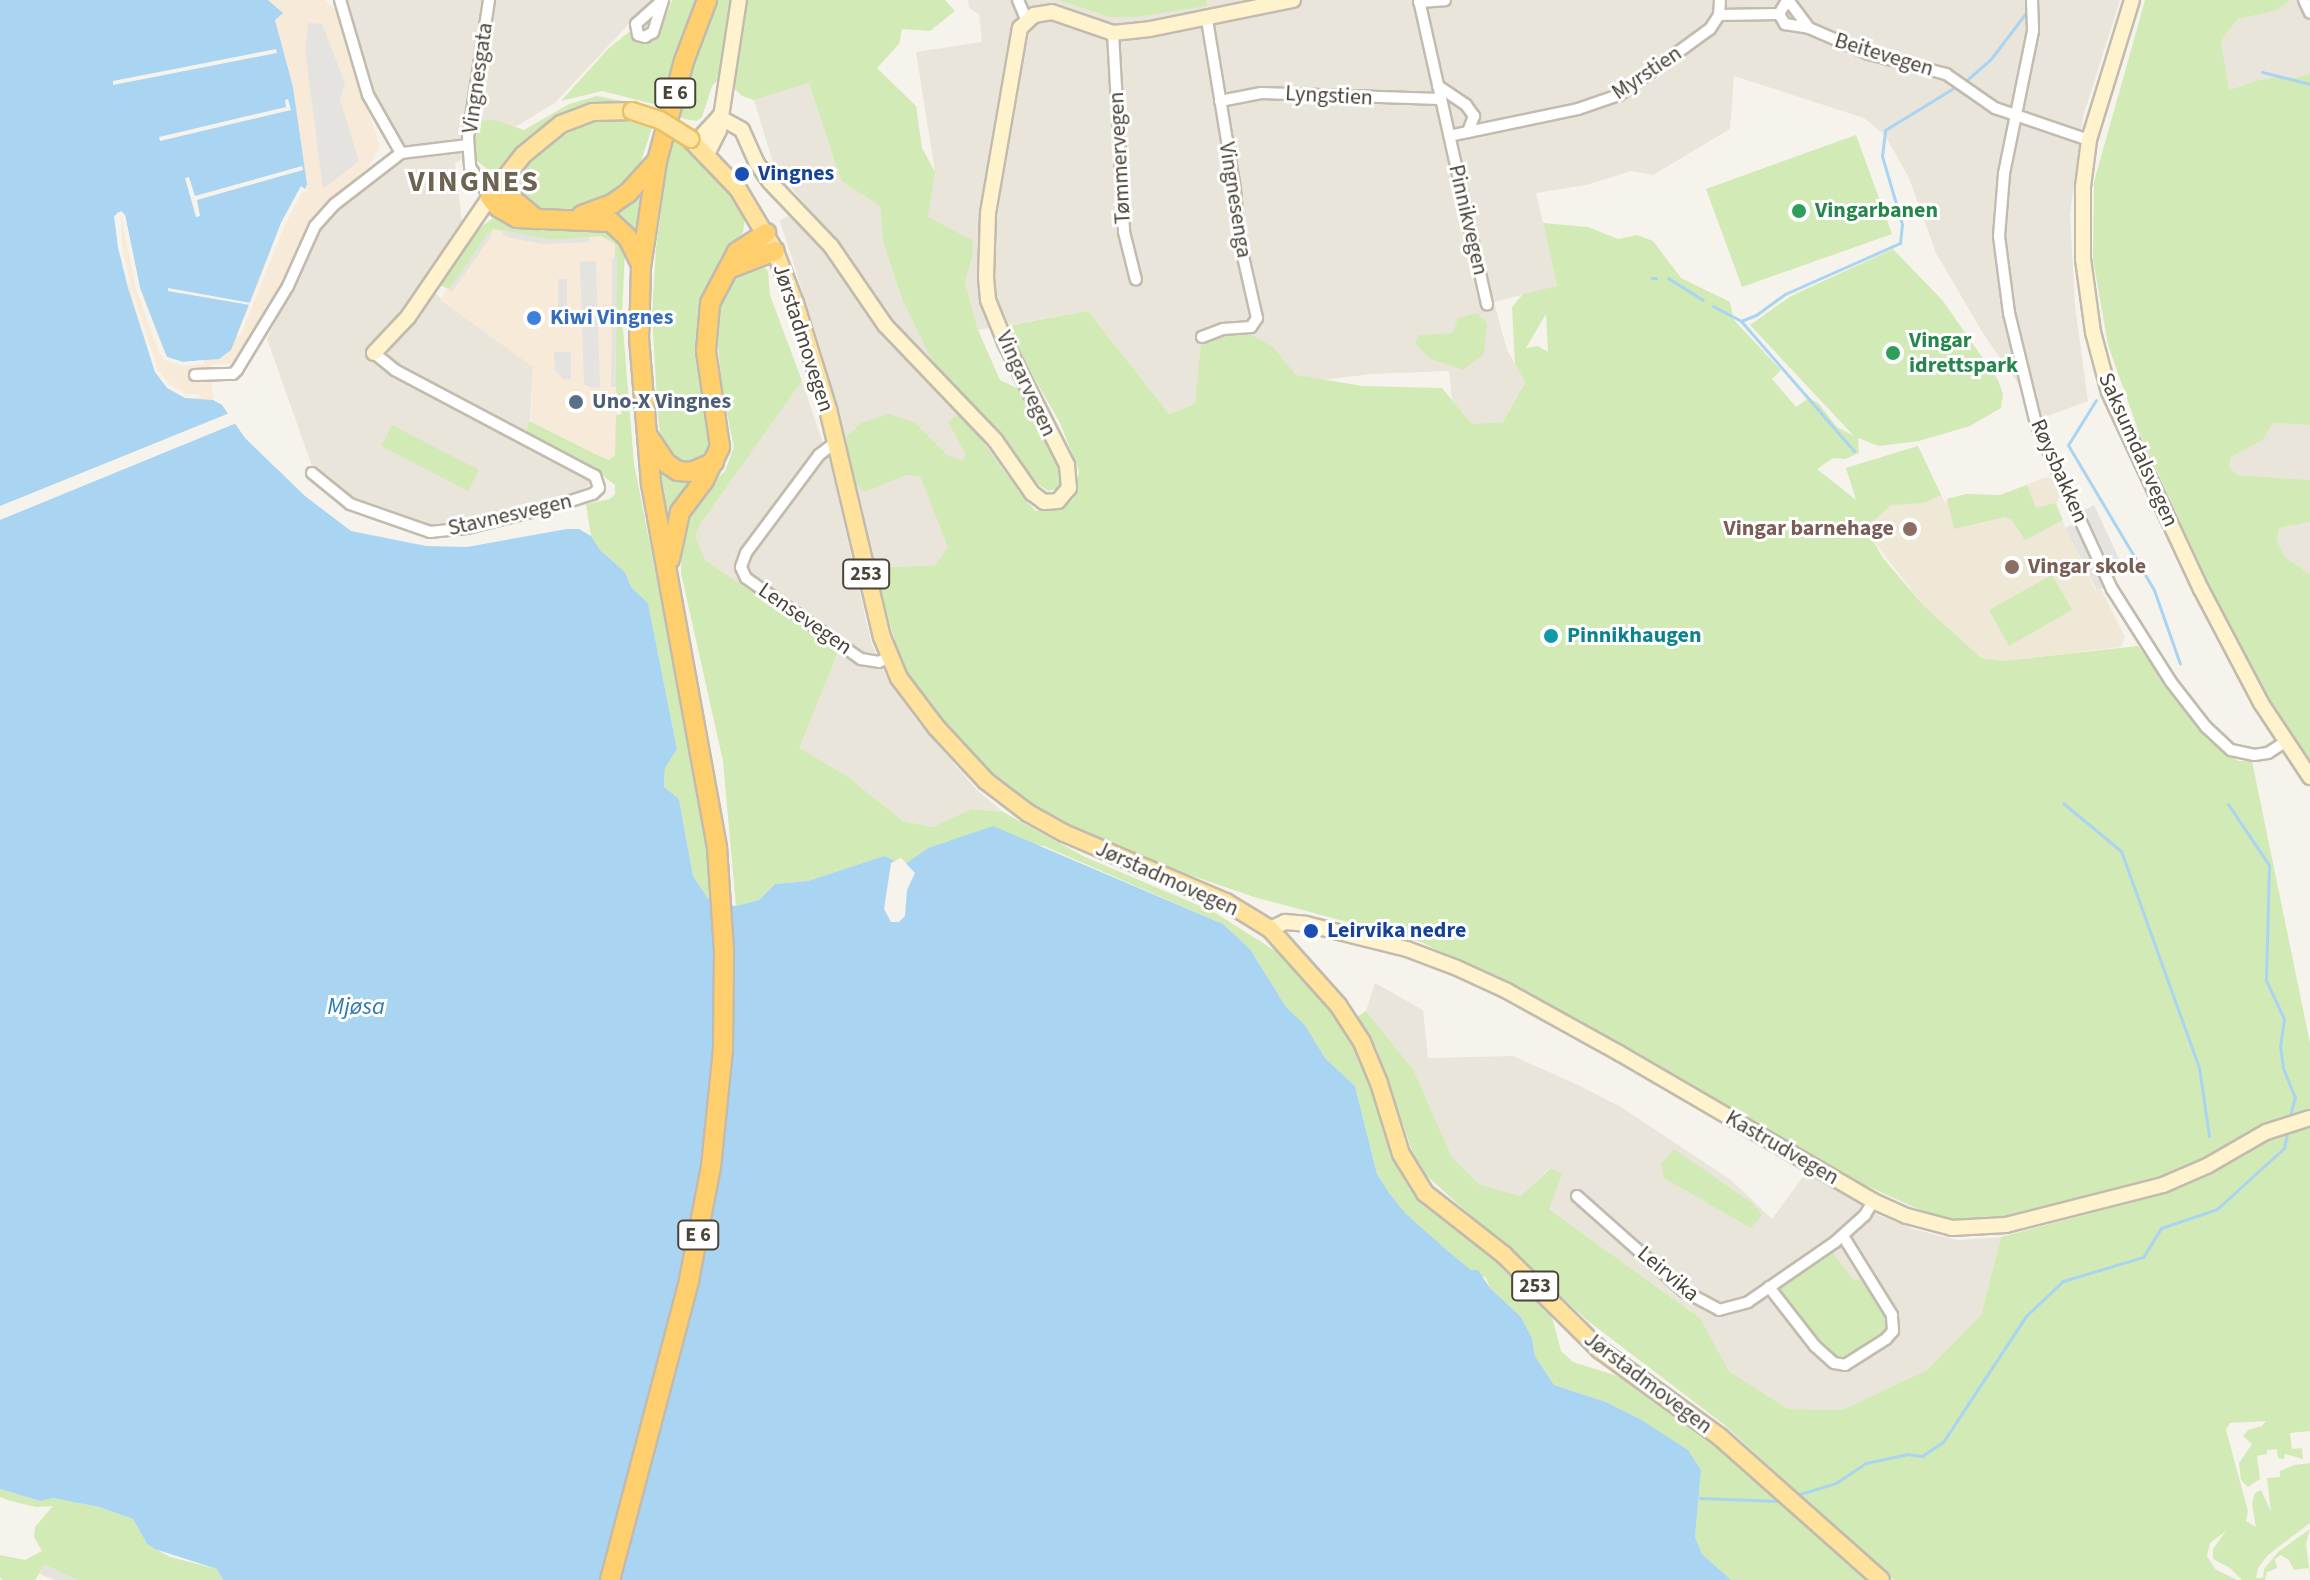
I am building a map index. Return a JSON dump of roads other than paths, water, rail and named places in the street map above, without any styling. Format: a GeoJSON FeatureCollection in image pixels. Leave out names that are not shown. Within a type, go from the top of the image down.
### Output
{"type":"FeatureCollection","features":[{"type":"Feature","properties":{"kind":"highway","name":"E 6"},"geometry":{"type":"LineString","coordinates":[[610,1580],[677,1331],[711,1167],[724,1014],[720,880],[708,782],[645,432],[639,352],[641,267],[657,161],[684,61],[707,0]]}},
{"type":"Feature","properties":{"kind":"highway"},"geometry":{"type":"LineString","coordinates":[[572,219],[621,198],[657,161]]}},
{"type":"Feature","properties":{"kind":"highway"},"geometry":{"type":"LineString","coordinates":[[494,192],[498,207],[517,218],[603,220],[618,226],[628,238],[641,267]]}},
{"type":"Feature","properties":{"kind":"highway"},"geometry":{"type":"LineString","coordinates":[[668,569],[680,512],[714,462],[721,435],[707,364],[707,319],[714,293],[737,252],[766,233]]}},
{"type":"Feature","properties":{"kind":"highway"},"geometry":{"type":"LineString","coordinates":[[728,269],[775,251]]}},
{"type":"Feature","properties":{"kind":"highway"},"geometry":{"type":"LineString","coordinates":[[645,432],[666,463],[678,471],[698,470],[714,462]]}},
{"type":"Feature","properties":{"kind":"main road"},"geometry":{"type":"LineString","coordinates":[[697,145],[719,117],[739,0]]}},
{"type":"Feature","properties":{"kind":"main road"},"geometry":{"type":"LineString","coordinates":[[1026,19],[1052,12],[1113,33],[1207,20],[1293,0]]}},
{"type":"Feature","properties":{"kind":"main road","name":"Saksumdalsvegen"},"geometry":{"type":"LineString","coordinates":[[2132,0],[2089,140],[2083,187],[2083,259],[2093,332],[2109,392],[2201,589],[2285,742],[2310,777]]}},
{"type":"Feature","properties":{"kind":"main road","name":"Vingarvegen"},"geometry":{"type":"LineString","coordinates":[[719,117],[742,130],[756,162],[770,182],[831,246],[885,325],[995,440],[1032,493],[1044,502],[1058,501],[1069,488],[1067,465],[1005,342],[988,300],[986,277],[988,213],[1005,128],[1017,36],[1026,19]]}},
{"type":"Feature","properties":{"kind":"main road","name":"253"},"geometry":{"type":"LineString","coordinates":[[494,192],[523,155],[561,124],[592,112],[632,111],[660,120],[697,145]]}},
{"type":"Feature","properties":{"kind":"main road","name":"Jørstadmovegen"},"geometry":{"type":"LineString","coordinates":[[697,145],[746,200],[775,251],[795,303],[836,442],[873,604],[889,657],[913,699],[936,727],[971,766],[1007,799],[1064,833],[1226,902],[1270,929],[1338,1005],[1358,1034],[1379,1083],[1401,1154],[1425,1193],[1504,1255],[1600,1350],[1720,1437],[1881,1580]]}},
{"type":"Feature","properties":{"kind":"main road"},"geometry":{"type":"LineString","coordinates":[[374,353],[408,317],[494,192]]}},
{"type":"Feature","properties":{"kind":"main road","name":"Kastrudvegen"},"geometry":{"type":"LineString","coordinates":[[1270,929],[1285,922],[1306,924],[1407,949],[1457,968],[1507,991],[1619,1053],[1873,1201],[1907,1216],[1952,1228],[2006,1225],[2163,1185],[2207,1166],[2266,1132],[2310,1118]]}},
{"type":"Feature","properties":{"kind":"street","name":"Vingnesgata"},"geometry":{"type":"LineString","coordinates":[[489,0],[470,109],[468,145],[474,175],[494,192]]}},
{"type":"Feature","properties":{"kind":"street"},"geometry":{"type":"LineString","coordinates":[[1018,0],[1026,19]]}},
{"type":"Feature","properties":{"kind":"street"},"geometry":{"type":"LineString","coordinates":[[1419,1],[1445,0]]}},
{"type":"Feature","properties":{"kind":"street"},"geometry":{"type":"LineString","coordinates":[[1720,0],[1719,15],[1779,14]]}},
{"type":"Feature","properties":{"kind":"street","name":"Røysbakken"},"geometry":{"type":"LineString","coordinates":[[2032,0],[2033,31],[2004,174],[2000,247],[2009,313],[2026,388],[2046,452],[2125,613],[2206,727],[2221,742],[2243,754],[2268,753],[2285,742]]}},
{"type":"Feature","properties":{"kind":"street"},"geometry":{"type":"LineString","coordinates":[[2304,0],[2310,13]]}},
{"type":"Feature","properties":{"kind":"street","name":"Pinnikvegen"},"geometry":{"type":"LineString","coordinates":[[1419,1],[1487,304]]}},
{"type":"Feature","properties":{"kind":"street"},"geometry":{"type":"LineString","coordinates":[[338,2],[368,95],[401,153]]}},
{"type":"Feature","properties":{"kind":"street","name":"Beitevegen"},"geometry":{"type":"LineString","coordinates":[[1809,28],[1796,8],[1786,2],[1779,14],[1785,24],[1809,28],[1869,54],[1946,74],[1979,99],[2089,140]]}},
{"type":"Feature","properties":{"kind":"street","name":"Myrstien"},"geometry":{"type":"LineString","coordinates":[[1468,132],[1578,109],[1619,95],[1710,29],[1719,15]]}},
{"type":"Feature","properties":{"kind":"street","name":"Vingnesenga"},"geometry":{"type":"LineString","coordinates":[[1202,337],[1223,329],[1251,327],[1257,318],[1241,251],[1207,20]]}},
{"type":"Feature","properties":{"kind":"street","name":"Tømmervegen"},"geometry":{"type":"LineString","coordinates":[[1113,33],[1124,232],[1136,280]]}},
{"type":"Feature","properties":{"kind":"street","name":"Pinnikvegen"},"geometry":{"type":"LineString","coordinates":[[1437,85],[1471,111],[1474,121],[1468,132],[1449,136]]}},
{"type":"Feature","properties":{"kind":"street","name":"Lyngstien"},"geometry":{"type":"LineString","coordinates":[[1220,101],[1261,93],[1440,99]]}},
{"type":"Feature","properties":{"kind":"street"},"geometry":{"type":"LineString","coordinates":[[195,375],[233,374],[237,370],[288,286],[315,226],[335,204],[401,153],[468,145]]}},
{"type":"Feature","properties":{"kind":"street","name":"Stavnesvegen"},"geometry":{"type":"LineString","coordinates":[[312,473],[350,504],[430,532],[467,528],[543,510],[593,494],[599,488],[595,476],[395,370],[374,353]]}},
{"type":"Feature","properties":{"kind":"street","name":"Lensevegen"},"geometry":{"type":"LineString","coordinates":[[836,442],[819,455],[746,553],[741,567],[746,578],[861,659],[879,662],[889,657]]}},
{"type":"Feature","properties":{"kind":"street","name":"Leirvika"},"geometry":{"type":"LineString","coordinates":[[1577,1196],[1702,1303],[1730,1310],[1843,1236],[1865,1215],[1873,1201]]}},
{"type":"Feature","properties":{"kind":"street"},"geometry":{"type":"LineString","coordinates":[[1769,1287],[1825,1358],[1845,1365],[1886,1339],[1894,1324],[1843,1236]]}},
{"type":"Feature","properties":{"kind":"water","name":"Mjøsa"},"geometry":{"type":"Polygon","coordinates":[[[0,0],[268,0],[283,13],[275,20],[293,87],[307,184],[305,189],[301,187],[281,223],[231,350],[219,359],[183,362],[167,357],[140,288],[125,215],[117,212],[118,247],[155,372],[185,398],[213,400],[222,405],[245,438],[305,496],[351,531],[426,546],[467,547],[567,529],[579,529],[591,536],[601,551],[625,572],[631,587],[648,603],[677,749],[665,768],[664,787],[679,799],[693,876],[711,903],[736,906],[759,900],[775,884],[808,881],[884,856],[904,865],[928,848],[993,826],[1223,924],[1250,949],[1286,1007],[1305,1025],[1325,1058],[1355,1086],[1377,1174],[1389,1193],[1406,1214],[1449,1252],[1471,1270],[1478,1270],[1490,1288],[1521,1317],[1532,1338],[1535,1356],[1554,1385],[1606,1402],[1640,1419],[1688,1450],[1701,1470],[1695,1537],[1702,1554],[1731,1580],[223,1580],[217,1569],[147,1544],[133,1519],[99,1507],[53,1498],[40,1501],[0,1489],[0,0]]]}},
{"type":"Feature","properties":{"kind":"waterway"},"geometry":{"type":"LineString","coordinates":[[1968,79],[1990,60],[2025,14]]}},
{"type":"Feature","properties":{"kind":"waterway"},"geometry":{"type":"LineString","coordinates":[[2262,72],[2310,84]]}},
{"type":"Feature","properties":{"kind":"waterway"},"geometry":{"type":"LineString","coordinates":[[1713,306],[1741,321],[1756,315],[1785,294],[1900,243],[1902,224],[1882,156],[1885,130],[1952,89]]}},
{"type":"Feature","properties":{"kind":"waterway"},"geometry":{"type":"LineString","coordinates":[[1668,278],[1703,300]]}},
{"type":"Feature","properties":{"kind":"waterway"},"geometry":{"type":"LineString","coordinates":[[1741,321],[1854,451]]}},
{"type":"Feature","properties":{"kind":"waterway"},"geometry":{"type":"LineString","coordinates":[[2096,400],[2068,445],[2154,590],[2180,664]]}},
{"type":"Feature","properties":{"kind":"waterway"},"geometry":{"type":"LineString","coordinates":[[2063,803],[2121,851],[2199,1068],[2209,1136]]}},
{"type":"Feature","properties":{"kind":"waterway"},"geometry":{"type":"LineString","coordinates":[[2228,804],[2269,865],[2266,980],[2284,1019],[2280,1046],[2283,1068],[2295,1097],[2291,1112]]}},
{"type":"Feature","properties":{"kind":"waterway"},"geometry":{"type":"LineString","coordinates":[[1800,1494],[1836,1483],[1866,1463],[1908,1454],[1922,1456],[1943,1442],[2026,1316],[2063,1281],[2143,1257],[2161,1228],[2217,1209],[2284,1148],[2287,1134]]}},
{"type":"Feature","properties":{"kind":"waterway"},"geometry":{"type":"LineString","coordinates":[[1700,1498],[1778,1501]]}},
{"type":"Feature","properties":{"kind":"place","name":"Vingnes"},"geometry":{"type":"Point","coordinates":[742,174]}},
{"type":"Feature","properties":{"kind":"place","name":"Vingarbanen"},"geometry":{"type":"Point","coordinates":[1799,211]}},
{"type":"Feature","properties":{"kind":"place","name":"Kiwi Vingnes"},"geometry":{"type":"Point","coordinates":[534,318]}},
{"type":"Feature","properties":{"kind":"place","name":"Vingar idrettspark"},"geometry":{"type":"Point","coordinates":[1893,353]}},
{"type":"Feature","properties":{"kind":"place","name":"Uno-X Vingnes"},"geometry":{"type":"Point","coordinates":[576,402]}},
{"type":"Feature","properties":{"kind":"place","name":"Vingar barnehage"},"geometry":{"type":"Point","coordinates":[1910,529]}},
{"type":"Feature","properties":{"kind":"place","name":"Vingar skole"},"geometry":{"type":"Point","coordinates":[2012,567]}},
{"type":"Feature","properties":{"kind":"place","name":"Pinnikhaugen"},"geometry":{"type":"Point","coordinates":[1551,636]}},
{"type":"Feature","properties":{"kind":"place","name":"Leirvika nedre"},"geometry":{"type":"Point","coordinates":[1311,931]}},
{"type":"Feature","properties":{"kind":"district","name":"VINGNES"},"geometry":{"type":"Point","coordinates":[474,182]}}]}
